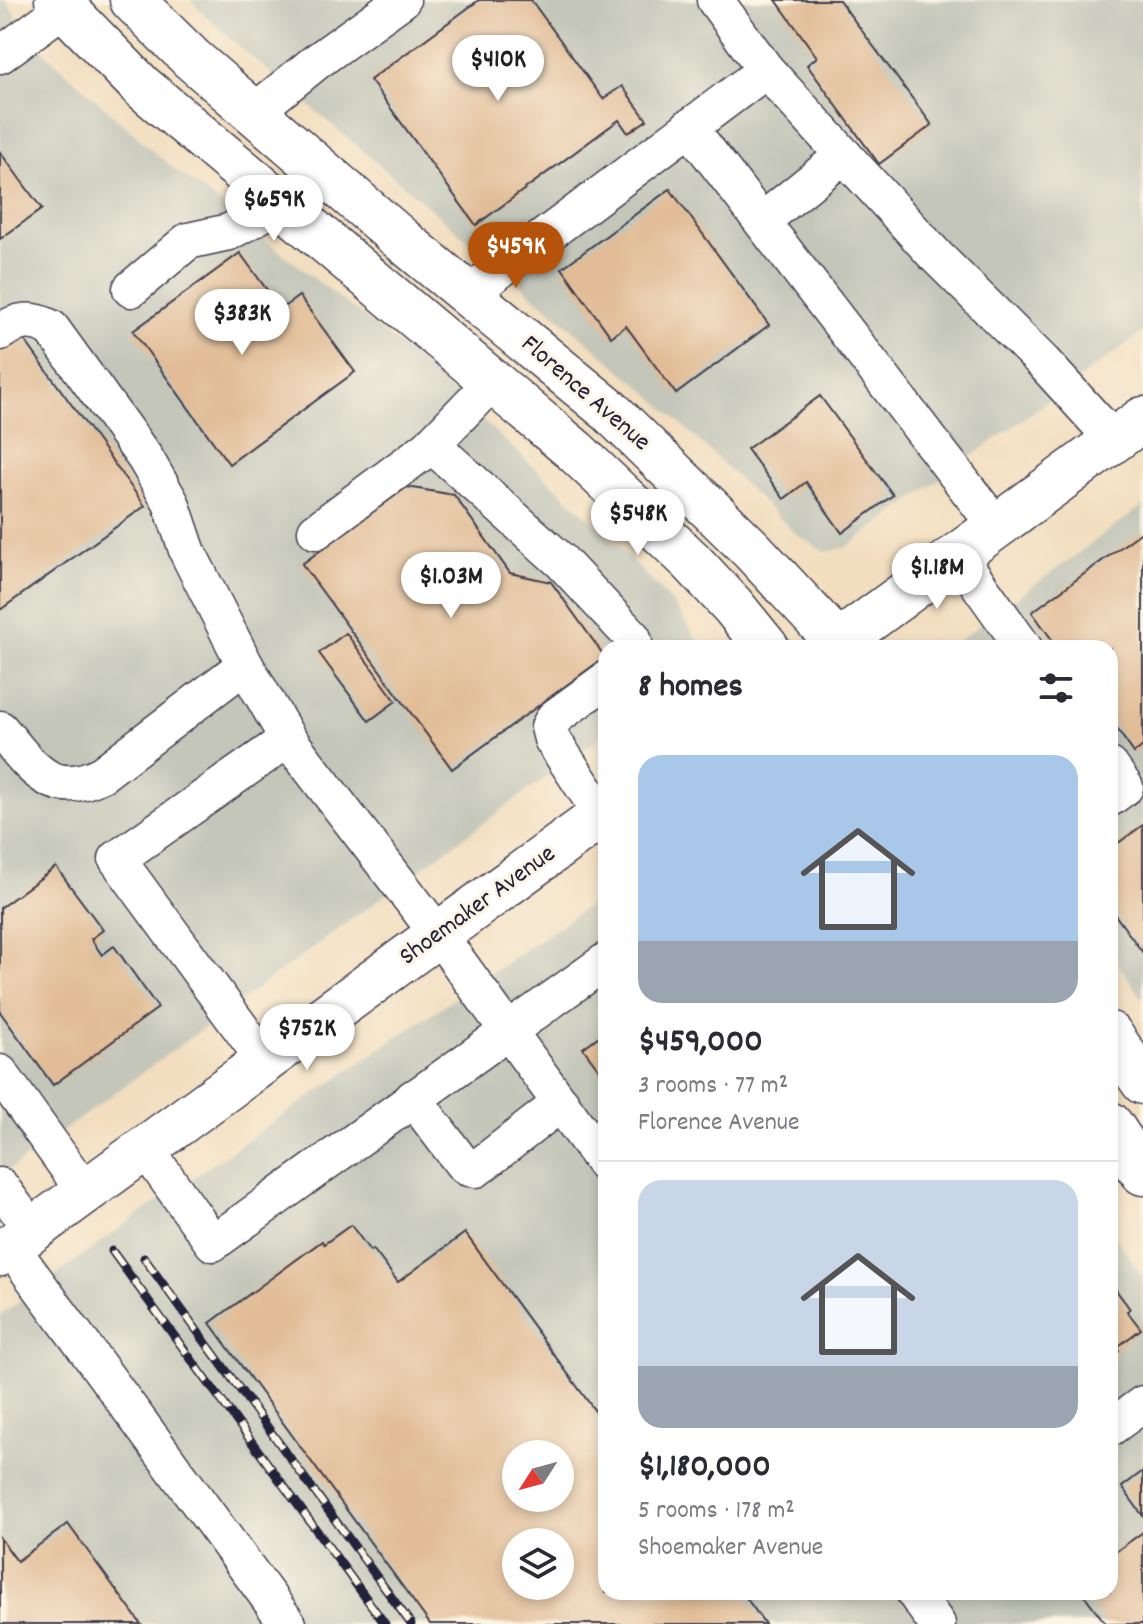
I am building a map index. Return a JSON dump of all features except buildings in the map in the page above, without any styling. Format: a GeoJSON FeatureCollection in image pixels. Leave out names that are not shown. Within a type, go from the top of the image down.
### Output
{"type":"FeatureCollection","features":[{"type":"Feature","properties":{"kind":"main road","name":"Florence Avenue"},"geometry":{"type":"LineString","coordinates":[[132,0],[192,59],[610,411],[752,550],[832,640]]}},
{"type":"Feature","properties":{"kind":"main road","name":"Florence Avenue"},"geometry":{"type":"LineString","coordinates":[[61,4],[141,86],[575,451],[691,561],[761,640]]}},
{"type":"Feature","properties":{"kind":"main road"},"geometry":{"type":"LineString","coordinates":[[845,640],[957,554],[1129,430]]}},
{"type":"Feature","properties":{"kind":"main road","name":"Shoemaker Avenue"},"geometry":{"type":"LineString","coordinates":[[14,1243],[598,817]]}},
{"type":"Feature","properties":{"kind":"main road"},"geometry":{"type":"LineString","coordinates":[[1118,1046],[1143,1082]]}},
{"type":"Feature","properties":{"kind":"lane"},"geometry":{"type":"LineString","coordinates":[[254,112],[316,62],[402,0]]}},
{"type":"Feature","properties":{"kind":"lane"},"geometry":{"type":"LineString","coordinates":[[715,0],[766,70],[936,256],[1043,362],[1129,430]]}},
{"type":"Feature","properties":{"kind":"lane"},"geometry":{"type":"LineString","coordinates":[[0,55],[61,4]]}},
{"type":"Feature","properties":{"kind":"lane"},"geometry":{"type":"LineString","coordinates":[[468,294],[766,70]]}},
{"type":"Feature","properties":{"kind":"lane"},"geometry":{"type":"LineString","coordinates":[[689,127],[996,526]]}},
{"type":"Feature","properties":{"kind":"lane"},"geometry":{"type":"LineString","coordinates":[[762,221],[844,155]]}},
{"type":"Feature","properties":{"kind":"lane"},"geometry":{"type":"LineString","coordinates":[[131,289],[188,241],[229,232],[280,204]]}},
{"type":"Feature","properties":{"kind":"lane"},"geometry":{"type":"LineString","coordinates":[[0,332],[14,323],[31,320],[51,328],[145,458],[171,503],[188,553],[245,665],[288,739],[438,934],[598,1155]]}},
{"type":"Feature","properties":{"kind":"lane"},"geometry":{"type":"LineString","coordinates":[[316,531],[431,445],[492,382]]}},
{"type":"Feature","properties":{"kind":"lane"},"geometry":{"type":"LineString","coordinates":[[431,445],[561,561],[633,640]]}},
{"type":"Feature","properties":{"kind":"lane"},"geometry":{"type":"LineString","coordinates":[[957,554],[1018,640]]}},
{"type":"Feature","properties":{"kind":"lane"},"geometry":{"type":"LineString","coordinates":[[0,729],[34,769],[59,784],[82,784],[102,774],[245,665]]}},
{"type":"Feature","properties":{"kind":"lane"},"geometry":{"type":"LineString","coordinates":[[598,686],[554,718],[549,727],[552,739],[598,804]]}},
{"type":"Feature","properties":{"kind":"lane"},"geometry":{"type":"LineString","coordinates":[[265,1061],[117,859],[288,739]]}},
{"type":"Feature","properties":{"kind":"lane"},"geometry":{"type":"LineString","coordinates":[[145,1148],[213,1243],[598,967]]}},
{"type":"Feature","properties":{"kind":"lane"},"geometry":{"type":"LineString","coordinates":[[0,1073],[85,1192]]}},
{"type":"Feature","properties":{"kind":"lane"},"geometry":{"type":"LineString","coordinates":[[413,1098],[462,1163],[476,1169],[561,1103]]}},
{"type":"Feature","properties":{"kind":"lane"},"geometry":{"type":"LineString","coordinates":[[0,1186],[14,1243],[288,1624]]}},
{"type":"Feature","properties":{"kind":"lane"},"geometry":{"type":"LineString","coordinates":[[1118,1422],[1143,1404]]}},
{"type":"Feature","properties":{"kind":"lane"},"geometry":{"type":"LineString","coordinates":[[920,1600],[937,1624]]}},
{"type":"Feature","properties":{"kind":"shaded area"},"geometry":{"type":"Polygon","coordinates":[[[0,0],[5,0],[44,52],[156,154],[409,353],[595,523],[671,601],[697,640],[598,640],[598,739],[0,1177],[0,0]]]}},
{"type":"Feature","properties":{"kind":"shaded area"},"geometry":{"type":"Polygon","coordinates":[[[190,0],[1143,0],[1143,332],[847,547],[825,552],[795,533],[654,398],[226,35],[190,0]]]}},
{"type":"Feature","properties":{"kind":"shaded area"},"geometry":{"type":"Polygon","coordinates":[[[1143,506],[1143,1000],[1118,964],[1118,640],[959,640],[1143,506]]]}},
{"type":"Feature","properties":{"kind":"shaded area"},"geometry":{"type":"Polygon","coordinates":[[[598,899],[598,1600],[1118,1600],[1118,1241],[1143,1277],[1143,1624],[0,1624],[0,1316],[137,1216],[598,899]]]}},
{"type":"Feature","properties":{"kind":"railway"},"geometry":{"type":"LineString","coordinates":[[112,1251],[385,1624]]}},
{"type":"Feature","properties":{"kind":"railway"},"geometry":{"type":"LineString","coordinates":[[144,1258],[411,1624]]}}]}
